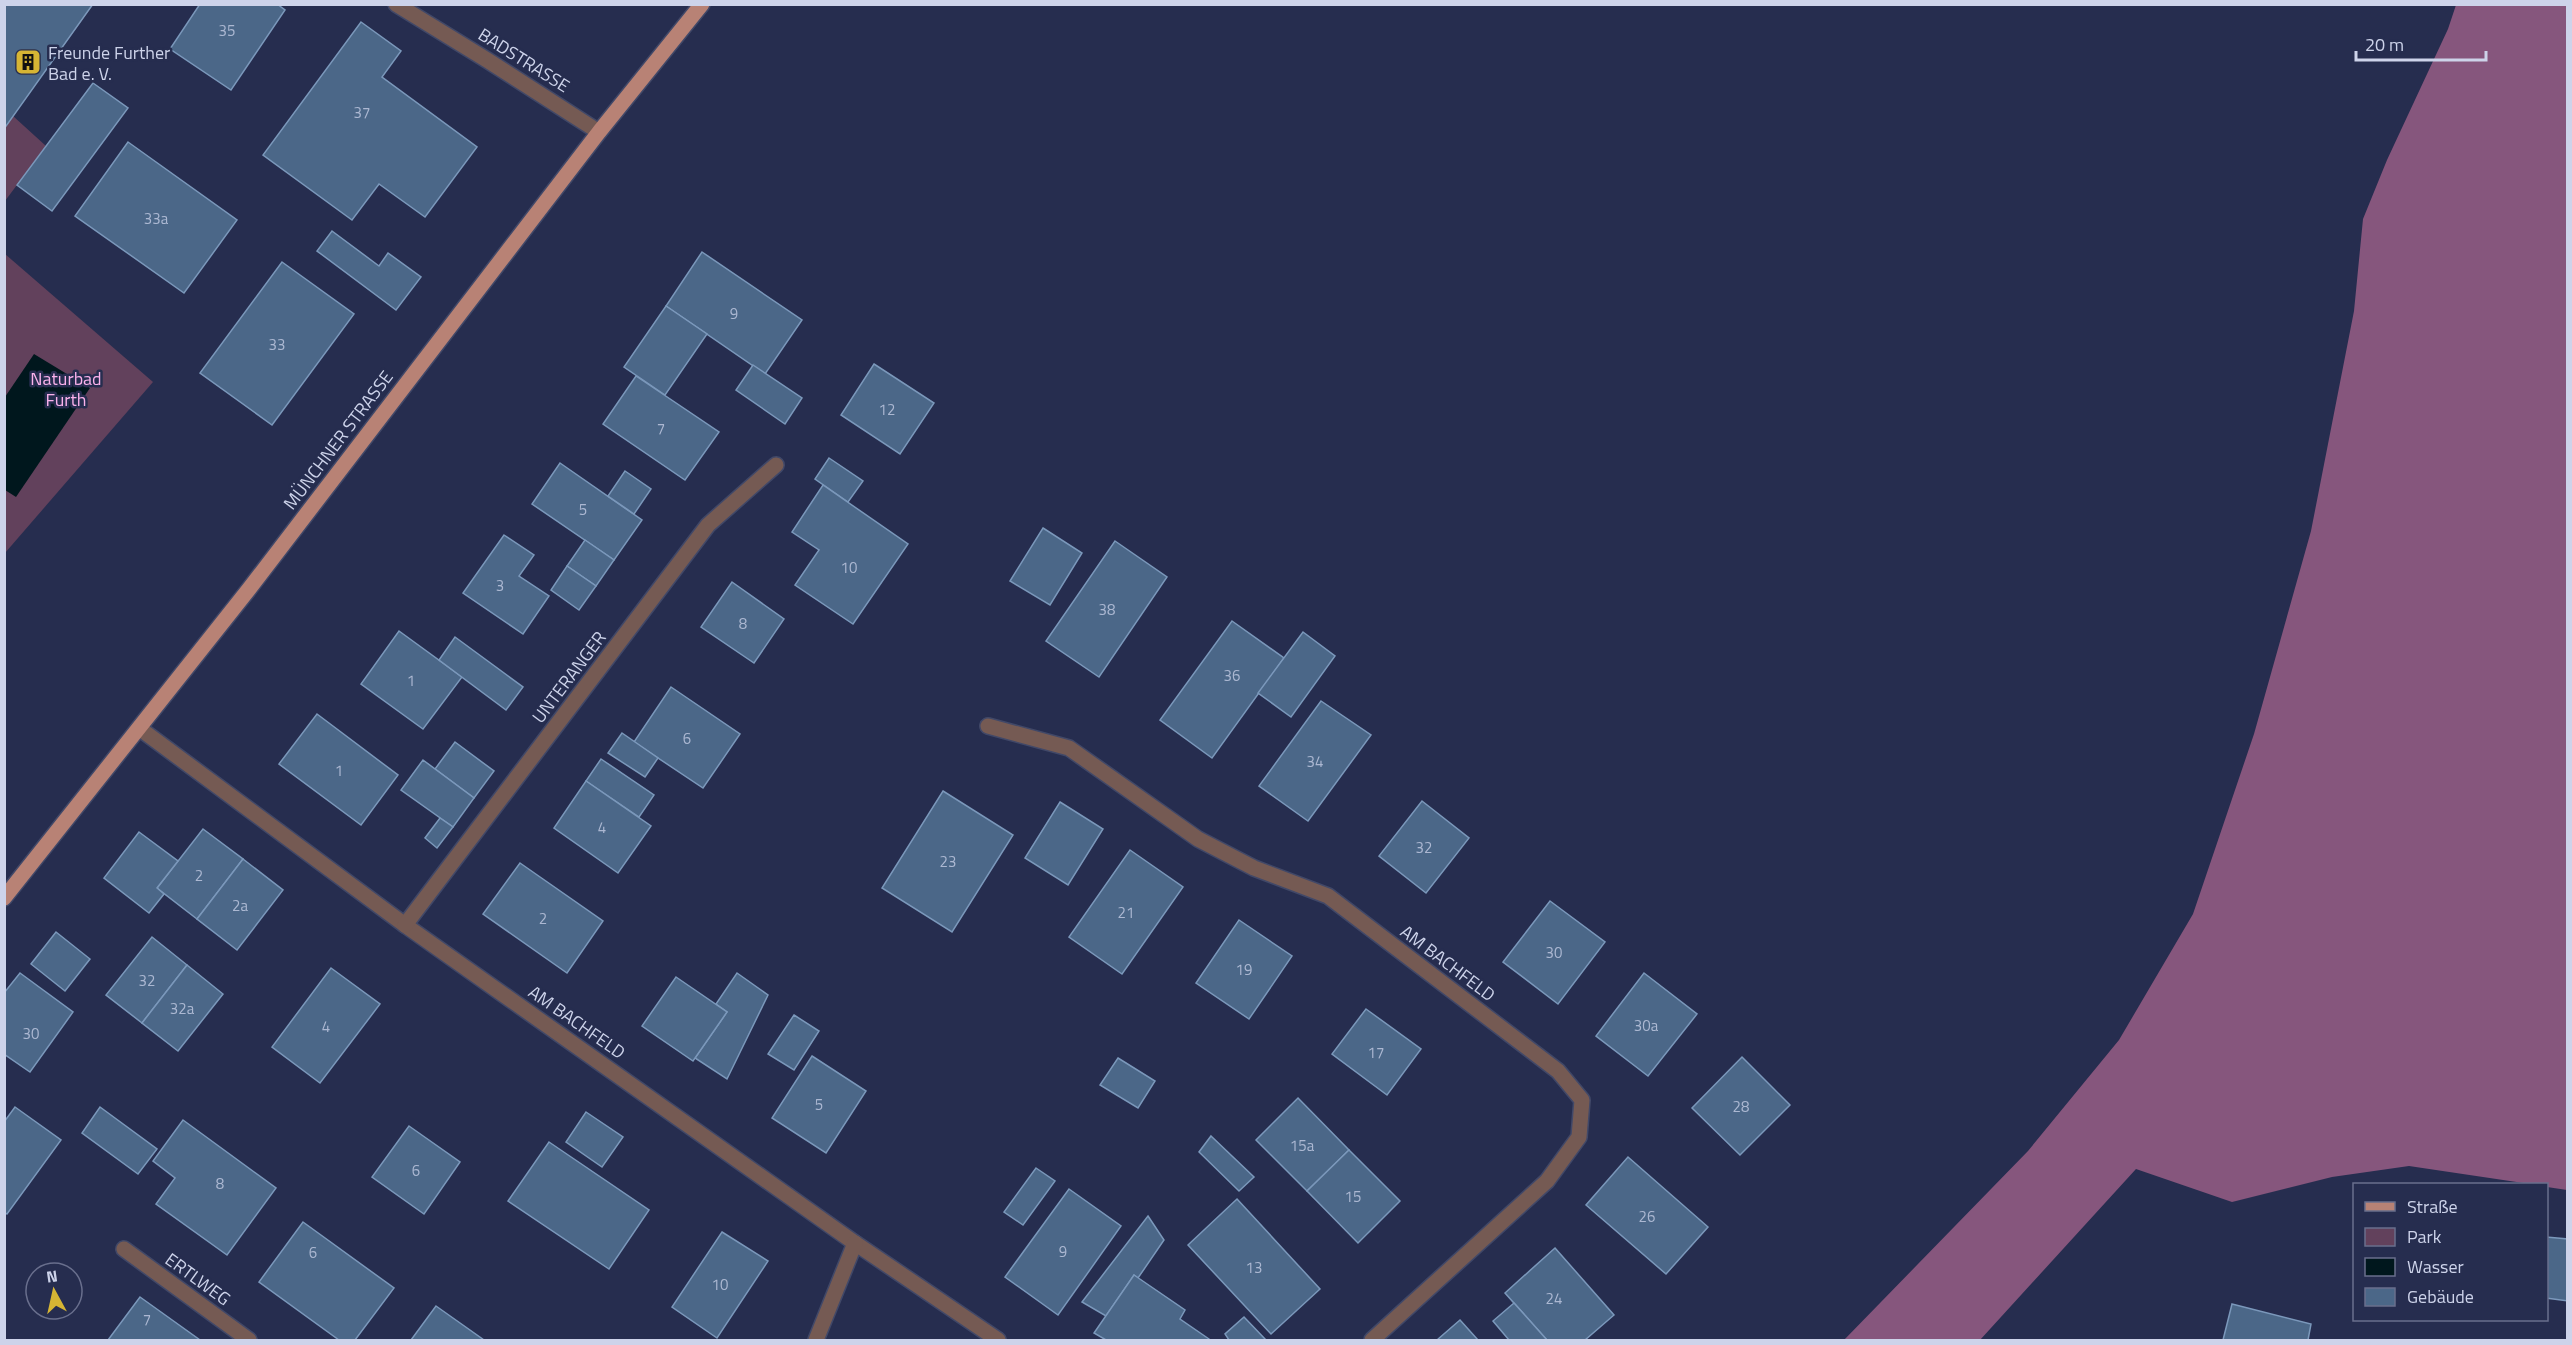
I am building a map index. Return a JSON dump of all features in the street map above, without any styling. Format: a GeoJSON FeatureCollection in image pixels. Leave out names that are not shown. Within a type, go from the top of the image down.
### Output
{"type":"FeatureCollection","features":[{"type":"Feature","properties":{"kind":"main road","name":"MÜNCHNER STRASSE"},"geometry":{"type":"LineString","coordinates":[[4,898],[140,729],[599,132],[702,4]]}},
{"type":"Feature","properties":{"kind":"street","name":"BADSTRASSE"},"geometry":{"type":"LineString","coordinates":[[396,4],[599,132]]}},
{"type":"Feature","properties":{"kind":"street","name":"UNTERANGER"},"geometry":{"type":"LineString","coordinates":[[405,925],[708,525],[776,465]]}},
{"type":"Feature","properties":{"kind":"street","name":"AM BACHFELD"},"geometry":{"type":"LineString","coordinates":[[988,726],[1069,748],[1198,839],[1254,868],[1328,896],[1558,1071],[1582,1100],[1580,1137],[1547,1181],[1372,1341]]}},
{"type":"Feature","properties":{"kind":"street","name":"AM BACHFELD"},"geometry":{"type":"LineString","coordinates":[[140,729],[405,925],[855,1243],[998,1341]]}},
{"type":"Feature","properties":{"kind":"street"},"geometry":{"type":"LineString","coordinates":[[816,1341],[855,1243]]}},
{"type":"Feature","properties":{"kind":"street","name":"ERTLWEG"},"geometry":{"type":"LineString","coordinates":[[124,1249],[249,1341]]}},
{"type":"Feature","properties":{"kind":"green space","name":"Freunde Further Bad e. V."},"geometry":{"type":"Polygon","coordinates":[[[5,5],[93,5],[13,116],[46,146],[5,201],[5,5]]]}},
{"type":"Feature","properties":{"kind":"green space","name":"Naturbad Furth"},"geometry":{"type":"Polygon","coordinates":[[[5,254],[153,382],[5,553],[5,254]]]}},
{"type":"Feature","properties":{"kind":"shaded area"},"geometry":{"type":"Polygon","coordinates":[[[2456,5],[2567,5],[2567,1190],[2548,1187],[2548,1183],[2523,1183],[2409,1166],[2332,1177],[2232,1202],[2136,1169],[1980,1340],[1844,1340],[2028,1151],[2119,1040],[2193,914],[2254,734],[2311,531],[2354,311],[2363,219],[2387,160],[2448,29],[2456,5]]]}},
{"type":"Feature","properties":{"kind":"water"},"geometry":{"type":"Polygon","coordinates":[[[34,354],[90,388],[16,497],[5,490],[5,397],[34,354]]]}},
{"type":"Feature","properties":{"kind":"building","name":"Freunde Further Bad e. V."},"geometry":{"type":"Polygon","coordinates":[[[6,4],[93,4],[4,129],[4,7],[6,4]]]}},
{"type":"Feature","properties":{"kind":"building"},"geometry":{"type":"Polygon","coordinates":[[[200,4],[277,4],[285,10],[231,90],[170,49],[200,4]]]}},
{"type":"Feature","properties":{"kind":"building"},"geometry":{"type":"Polygon","coordinates":[[[361,22],[401,51],[382,77],[477,147],[425,217],[379,184],[352,220],[263,155],[361,22]]]}},
{"type":"Feature","properties":{"kind":"building"},"geometry":{"type":"Polygon","coordinates":[[[93,83],[128,108],[52,211],[17,185],[93,83]]]}},
{"type":"Feature","properties":{"kind":"building"},"geometry":{"type":"Polygon","coordinates":[[[128,142],[237,220],[184,293],[75,216],[128,142]]]}},
{"type":"Feature","properties":{"kind":"building"},"geometry":{"type":"Polygon","coordinates":[[[332,231],[379,266],[388,253],[421,277],[396,310],[317,251],[332,231]]]}},
{"type":"Feature","properties":{"kind":"building"},"geometry":{"type":"Polygon","coordinates":[[[702,252],[802,320],[765,374],[666,306],[702,252]]]}},
{"type":"Feature","properties":{"kind":"building"},"geometry":{"type":"Polygon","coordinates":[[[282,262],[354,314],[272,425],[200,373],[282,262]]]}},
{"type":"Feature","properties":{"kind":"building"},"geometry":{"type":"Polygon","coordinates":[[[666,306],[707,334],[665,395],[624,367],[666,306]]]}},
{"type":"Feature","properties":{"kind":"building"},"geometry":{"type":"Polygon","coordinates":[[[874,364],[934,403],[900,454],[841,415],[874,364]]]}},
{"type":"Feature","properties":{"kind":"building"},"geometry":{"type":"Polygon","coordinates":[[[753,365],[802,398],[785,424],[736,390],[753,365]]]}},
{"type":"Feature","properties":{"kind":"building"},"geometry":{"type":"Polygon","coordinates":[[[636,376],[719,432],[685,480],[603,424],[636,376]]]}},
{"type":"Feature","properties":{"kind":"building"},"geometry":{"type":"Polygon","coordinates":[[[829,458],[863,481],[848,502],[815,479],[829,458]]]}},
{"type":"Feature","properties":{"kind":"building"},"geometry":{"type":"Polygon","coordinates":[[[560,463],[642,520],[614,560],[532,504],[560,463]]]}},
{"type":"Feature","properties":{"kind":"building"},"geometry":{"type":"Polygon","coordinates":[[[625,471],[651,489],[634,514],[608,496],[625,471]]]}},
{"type":"Feature","properties":{"kind":"building"},"geometry":{"type":"Polygon","coordinates":[[[823,485],[908,544],[853,624],[795,585],[819,550],[792,532],[823,485]]]}},
{"type":"Feature","properties":{"kind":"building"},"geometry":{"type":"Polygon","coordinates":[[[1043,528],[1082,553],[1050,605],[1010,581],[1043,528]]]}},
{"type":"Feature","properties":{"kind":"building"},"geometry":{"type":"Polygon","coordinates":[[[504,535],[534,555],[519,576],[549,596],[523,634],[463,593],[504,535]]]}},
{"type":"Feature","properties":{"kind":"building"},"geometry":{"type":"Polygon","coordinates":[[[585,540],[614,560],[596,586],[567,566],[585,540]]]}},
{"type":"Feature","properties":{"kind":"building"},"geometry":{"type":"Polygon","coordinates":[[[1115,541],[1167,577],[1099,677],[1046,641],[1115,541]]]}},
{"type":"Feature","properties":{"kind":"building"},"geometry":{"type":"Polygon","coordinates":[[[567,566],[596,586],[579,610],[551,590],[567,566]]]}},
{"type":"Feature","properties":{"kind":"building"},"geometry":{"type":"Polygon","coordinates":[[[732,582],[784,619],[754,663],[701,627],[732,582]]]}},
{"type":"Feature","properties":{"kind":"building"},"geometry":{"type":"Polygon","coordinates":[[[1232,621],[1284,658],[1212,758],[1160,720],[1232,621]]]}},
{"type":"Feature","properties":{"kind":"building"},"geometry":{"type":"Polygon","coordinates":[[[399,631],[462,677],[423,729],[361,684],[399,631]]]}},
{"type":"Feature","properties":{"kind":"building"},"geometry":{"type":"Polygon","coordinates":[[[1303,632],[1335,656],[1291,717],[1258,693],[1303,632]]]}},
{"type":"Feature","properties":{"kind":"building"},"geometry":{"type":"Polygon","coordinates":[[[455,637],[523,687],[506,710],[439,660],[455,637]]]}},
{"type":"Feature","properties":{"kind":"building"},"geometry":{"type":"Polygon","coordinates":[[[671,687],[740,734],[703,788],[634,742],[671,687]]]}},
{"type":"Feature","properties":{"kind":"building"},"geometry":{"type":"Polygon","coordinates":[[[1321,701],[1371,735],[1308,821],[1259,786],[1321,701]]]}},
{"type":"Feature","properties":{"kind":"building"},"geometry":{"type":"Polygon","coordinates":[[[317,714],[398,775],[361,825],[279,764],[317,714]]]}},
{"type":"Feature","properties":{"kind":"building"},"geometry":{"type":"Polygon","coordinates":[[[622,733],[658,758],[645,777],[608,753],[622,733]]]}},
{"type":"Feature","properties":{"kind":"building"},"geometry":{"type":"Polygon","coordinates":[[[455,742],[494,771],[474,798],[435,769],[455,742]]]}},
{"type":"Feature","properties":{"kind":"building"},"geometry":{"type":"Polygon","coordinates":[[[601,759],[654,795],[639,817],[586,781],[601,759]]]}},
{"type":"Feature","properties":{"kind":"building"},"geometry":{"type":"Polygon","coordinates":[[[423,760],[474,798],[453,827],[401,790],[423,760]]]}},
{"type":"Feature","properties":{"kind":"building"},"geometry":{"type":"Polygon","coordinates":[[[586,781],[651,826],[618,873],[554,828],[586,781]]]}},
{"type":"Feature","properties":{"kind":"building"},"geometry":{"type":"Polygon","coordinates":[[[943,791],[1013,835],[952,932],[882,888],[943,791]]]}},
{"type":"Feature","properties":{"kind":"building"},"geometry":{"type":"Polygon","coordinates":[[[1422,801],[1469,838],[1426,893],[1379,856],[1422,801]]]}},
{"type":"Feature","properties":{"kind":"building"},"geometry":{"type":"Polygon","coordinates":[[[1060,802],[1103,829],[1068,885],[1025,858],[1060,802]]]}},
{"type":"Feature","properties":{"kind":"building"},"geometry":{"type":"Polygon","coordinates":[[[440,818],[453,827],[437,848],[425,838],[440,818]]]}},
{"type":"Feature","properties":{"kind":"building"},"geometry":{"type":"Polygon","coordinates":[[[203,829],[243,859],[197,919],[157,888],[203,829]]]}},
{"type":"Feature","properties":{"kind":"building"},"geometry":{"type":"Polygon","coordinates":[[[139,832],[178,861],[157,888],[164,894],[149,913],[104,878],[139,832]]]}},
{"type":"Feature","properties":{"kind":"building"},"geometry":{"type":"Polygon","coordinates":[[[1130,850],[1183,887],[1122,974],[1069,937],[1130,850]]]}},
{"type":"Feature","properties":{"kind":"building"},"geometry":{"type":"Polygon","coordinates":[[[243,859],[283,890],[237,950],[197,919],[243,859]]]}},
{"type":"Feature","properties":{"kind":"building"},"geometry":{"type":"Polygon","coordinates":[[[520,863],[603,921],[567,973],[483,914],[520,863]]]}},
{"type":"Feature","properties":{"kind":"building"},"geometry":{"type":"Polygon","coordinates":[[[1550,901],[1605,942],[1558,1004],[1503,962],[1550,901]]]}},
{"type":"Feature","properties":{"kind":"building"},"geometry":{"type":"Polygon","coordinates":[[[1239,920],[1292,956],[1249,1019],[1196,983],[1239,920]]]}},
{"type":"Feature","properties":{"kind":"building"},"geometry":{"type":"Polygon","coordinates":[[[56,932],[90,959],[65,991],[31,964],[56,932]]]}},
{"type":"Feature","properties":{"kind":"building"},"geometry":{"type":"Polygon","coordinates":[[[152,937],[187,965],[142,1023],[106,995],[152,937]]]}},
{"type":"Feature","properties":{"kind":"building"},"geometry":{"type":"Polygon","coordinates":[[[187,965],[223,994],[178,1051],[142,1023],[187,965]]]}},
{"type":"Feature","properties":{"kind":"building"},"geometry":{"type":"Polygon","coordinates":[[[331,968],[380,1004],[320,1083],[272,1047],[331,968]]]}},
{"type":"Feature","properties":{"kind":"building"},"geometry":{"type":"Polygon","coordinates":[[[20,973],[73,1012],[30,1072],[4,1054],[4,993],[20,973]]]}},
{"type":"Feature","properties":{"kind":"building"},"geometry":{"type":"Polygon","coordinates":[[[737,973],[768,995],[727,1079],[695,1058],[727,1012],[716,1004],[737,973]]]}},
{"type":"Feature","properties":{"kind":"building"},"geometry":{"type":"Polygon","coordinates":[[[1644,973],[1697,1014],[1648,1076],[1596,1036],[1644,973]]]}},
{"type":"Feature","properties":{"kind":"building"},"geometry":{"type":"Polygon","coordinates":[[[676,977],[727,1012],[693,1061],[642,1026],[676,977]]]}},
{"type":"Feature","properties":{"kind":"building"},"geometry":{"type":"Polygon","coordinates":[[[1366,1009],[1421,1049],[1387,1095],[1332,1054],[1366,1009]]]}},
{"type":"Feature","properties":{"kind":"building"},"geometry":{"type":"Polygon","coordinates":[[[794,1015],[819,1031],[794,1070],[768,1054],[794,1015]]]}},
{"type":"Feature","properties":{"kind":"building"},"geometry":{"type":"Polygon","coordinates":[[[812,1056],[866,1091],[826,1153],[772,1118],[812,1056]]]}},
{"type":"Feature","properties":{"kind":"building"},"geometry":{"type":"Polygon","coordinates":[[[1742,1057],[1790,1105],[1740,1155],[1692,1108],[1742,1057]]]}},
{"type":"Feature","properties":{"kind":"building"},"geometry":{"type":"Polygon","coordinates":[[[1118,1058],[1155,1081],[1138,1108],[1100,1085],[1118,1058]]]}},
{"type":"Feature","properties":{"kind":"building"},"geometry":{"type":"Polygon","coordinates":[[[1298,1098],[1349,1150],[1307,1191],[1256,1140],[1298,1098]]]}},
{"type":"Feature","properties":{"kind":"building"},"geometry":{"type":"Polygon","coordinates":[[[15,1107],[61,1140],[7,1214],[4,1212],[4,1122],[15,1107]]]}},
{"type":"Feature","properties":{"kind":"building"},"geometry":{"type":"Polygon","coordinates":[[[100,1107],[157,1149],[138,1174],[82,1133],[100,1107]]]}},
{"type":"Feature","properties":{"kind":"building"},"geometry":{"type":"Polygon","coordinates":[[[586,1112],[623,1137],[602,1167],[566,1142],[586,1112]]]}},
{"type":"Feature","properties":{"kind":"building"},"geometry":{"type":"Polygon","coordinates":[[[183,1120],[276,1188],[227,1255],[156,1204],[175,1178],[153,1161],[183,1120]]]}},
{"type":"Feature","properties":{"kind":"building"},"geometry":{"type":"Polygon","coordinates":[[[409,1126],[460,1162],[424,1214],[372,1177],[409,1126]]]}},
{"type":"Feature","properties":{"kind":"building"},"geometry":{"type":"Polygon","coordinates":[[[1211,1136],[1254,1177],[1239,1191],[1199,1152],[1211,1136]]]}},
{"type":"Feature","properties":{"kind":"building"},"geometry":{"type":"Polygon","coordinates":[[[549,1142],[649,1210],[609,1269],[508,1201],[549,1142]]]}},
{"type":"Feature","properties":{"kind":"building"},"geometry":{"type":"Polygon","coordinates":[[[1349,1150],[1400,1201],[1358,1243],[1307,1191],[1349,1150]]]}},
{"type":"Feature","properties":{"kind":"building"},"geometry":{"type":"Polygon","coordinates":[[[1628,1157],[1708,1227],[1666,1274],[1586,1205],[1628,1157]]]}},
{"type":"Feature","properties":{"kind":"building"},"geometry":{"type":"Polygon","coordinates":[[[1036,1168],[1055,1181],[1023,1225],[1004,1212],[1036,1168]]]}},
{"type":"Feature","properties":{"kind":"building"},"geometry":{"type":"Polygon","coordinates":[[[1069,1189],[1121,1226],[1058,1315],[1005,1277],[1069,1189]]]}},
{"type":"Feature","properties":{"kind":"building"},"geometry":{"type":"Polygon","coordinates":[[[1237,1199],[1320,1289],[1271,1334],[1188,1245],[1237,1199]]]}},
{"type":"Feature","properties":{"kind":"building"},"geometry":{"type":"Polygon","coordinates":[[[1148,1216],[1164,1240],[1138,1278],[1134,1275],[1106,1316],[1082,1302],[1148,1216]]]}},
{"type":"Feature","properties":{"kind":"building"},"geometry":{"type":"Polygon","coordinates":[[[303,1222],[394,1288],[355,1340],[339,1340],[259,1282],[303,1222]]]}},
{"type":"Feature","properties":{"kind":"building"},"geometry":{"type":"Polygon","coordinates":[[[722,1232],[768,1261],[717,1338],[672,1307],[722,1232]]]}},
{"type":"Feature","properties":{"kind":"building"},"geometry":{"type":"Polygon","coordinates":[[[2548,1237],[2568,1239],[2568,1301],[2548,1298],[2548,1237]]]}},
{"type":"Feature","properties":{"kind":"building"},"geometry":{"type":"Polygon","coordinates":[[[1555,1248],[1614,1315],[1585,1340],[1547,1340],[1505,1293],[1555,1248]]]}},
{"type":"Feature","properties":{"kind":"building"},"geometry":{"type":"Polygon","coordinates":[[[1134,1275],[1185,1310],[1180,1319],[1209,1339],[1106,1340],[1094,1333],[1134,1275]]]}},
{"type":"Feature","properties":{"kind":"building"},"geometry":{"type":"Polygon","coordinates":[[[140,1297],[200,1340],[108,1340],[140,1297]]]}},
{"type":"Feature","properties":{"kind":"building"},"geometry":{"type":"Polygon","coordinates":[[[1514,1303],[1547,1340],[1509,1340],[1493,1321],[1514,1303]]]}},
{"type":"Feature","properties":{"kind":"building"},"geometry":{"type":"Polygon","coordinates":[[[2232,1304],[2311,1324],[2308,1340],[2223,1340],[2232,1304]]]}},
{"type":"Feature","properties":{"kind":"building"},"geometry":{"type":"Polygon","coordinates":[[[436,1306],[484,1340],[411,1340],[436,1306]]]}},
{"type":"Feature","properties":{"kind":"building"},"geometry":{"type":"Polygon","coordinates":[[[1244,1317],[1266,1340],[1229,1340],[1225,1334],[1244,1317]]]}},
{"type":"Feature","properties":{"kind":"building"},"geometry":{"type":"Polygon","coordinates":[[[1460,1320],[1478,1340],[1437,1340],[1460,1320]]]}},
{"type":"Feature","properties":{"kind":"place","name":"Freunde Further Bad e. V."},"geometry":{"type":"Point","coordinates":[28,62]}}]}
